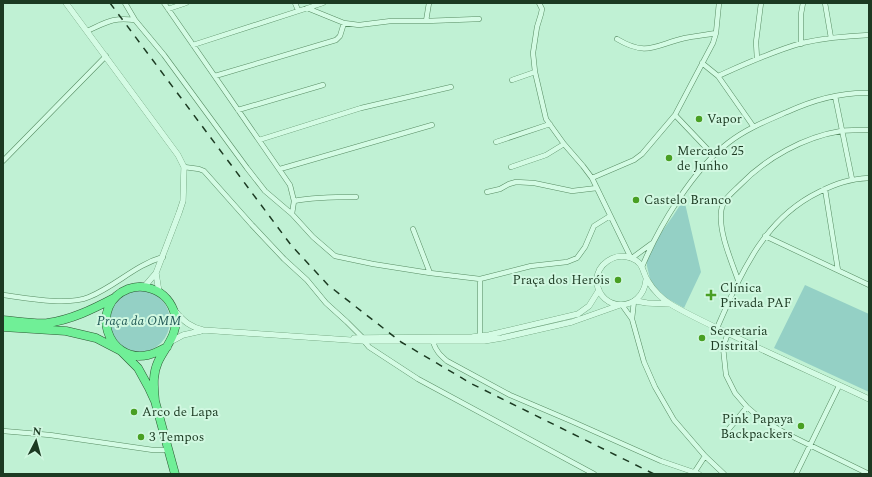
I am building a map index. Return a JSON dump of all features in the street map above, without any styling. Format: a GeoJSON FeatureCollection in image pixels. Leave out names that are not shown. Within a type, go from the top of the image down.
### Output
{"type":"FeatureCollection","features":[{"type":"Feature","properties":{"kind":"highway"},"geometry":{"type":"LineString","coordinates":[[3,320],[46,323],[65,320],[85,313],[134,287],[144,287],[160,292],[168,299],[176,317],[176,326],[168,345],[157,363],[153,383],[155,401],[175,474]]}},
{"type":"Feature","properties":{"kind":"highway"},"geometry":{"type":"LineString","coordinates":[[115,298],[109,306],[106,315],[108,335],[138,368],[144,377],[155,401]]}},
{"type":"Feature","properties":{"kind":"highway"},"geometry":{"type":"LineString","coordinates":[[3,328],[66,330],[96,338],[134,356],[149,355],[168,345]]}},
{"type":"Feature","properties":{"kind":"street"},"geometry":{"type":"LineString","coordinates":[[66,3],[178,155],[184,168],[183,201],[179,213],[156,273],[144,287]]}},
{"type":"Feature","properties":{"kind":"street"},"geometry":{"type":"LineString","coordinates":[[125,3],[135,20],[164,55],[265,190],[292,214],[313,238],[335,256],[372,264],[480,279],[512,270],[537,265],[557,264],[577,258],[585,247],[594,226],[610,216]]}},
{"type":"Feature","properties":{"kind":"street"},"geometry":{"type":"LineString","coordinates":[[164,3],[290,185],[294,201],[292,214]]}},
{"type":"Feature","properties":{"kind":"street"},"geometry":{"type":"LineString","coordinates":[[168,9],[186,3]]}},
{"type":"Feature","properties":{"kind":"street"},"geometry":{"type":"LineString","coordinates":[[295,3],[298,10]]}},
{"type":"Feature","properties":{"kind":"street"},"geometry":{"type":"LineString","coordinates":[[193,45],[322,3]]}},
{"type":"Feature","properties":{"kind":"street"},"geometry":{"type":"LineString","coordinates":[[426,21],[429,3]]}},
{"type":"Feature","properties":{"kind":"street"},"geometry":{"type":"LineString","coordinates":[[363,339],[433,342],[484,341],[583,319],[635,301],[642,295],[646,280],[642,267],[631,258],[592,178],[546,119],[535,72],[533,53],[537,27],[542,9],[539,3]]}},
{"type":"Feature","properties":{"kind":"street"},"geometry":{"type":"LineString","coordinates":[[592,178],[634,160],[642,154],[674,115],[713,43],[716,33],[720,3]]}},
{"type":"Feature","properties":{"kind":"street"},"geometry":{"type":"LineString","coordinates":[[757,58],[756,42],[761,3]]}},
{"type":"Feature","properties":{"kind":"street"},"geometry":{"type":"LineString","coordinates":[[801,44],[801,14],[803,3]]}},
{"type":"Feature","properties":{"kind":"street"},"geometry":{"type":"LineString","coordinates":[[825,3],[832,38]]}},
{"type":"Feature","properties":{"kind":"street"},"geometry":{"type":"LineString","coordinates":[[307,8],[344,23],[359,26],[391,21],[479,19]]}},
{"type":"Feature","properties":{"kind":"street"},"geometry":{"type":"LineString","coordinates":[[87,31],[121,18],[135,20]]}},
{"type":"Feature","properties":{"kind":"street"},"geometry":{"type":"LineString","coordinates":[[215,76],[336,40],[340,36],[344,23]]}},
{"type":"Feature","properties":{"kind":"street"},"geometry":{"type":"LineString","coordinates":[[617,39],[626,45],[637,49],[650,49],[685,38],[716,33]]}},
{"type":"Feature","properties":{"kind":"street"},"geometry":{"type":"LineString","coordinates":[[718,76],[757,58],[801,44],[832,38],[869,35]]}},
{"type":"Feature","properties":{"kind":"street"},"geometry":{"type":"LineString","coordinates":[[3,161],[106,56]]}},
{"type":"Feature","properties":{"kind":"street"},"geometry":{"type":"LineString","coordinates":[[702,63],[718,76],[753,126]]}},
{"type":"Feature","properties":{"kind":"street"},"geometry":{"type":"LineString","coordinates":[[512,80],[535,72]]}},
{"type":"Feature","properties":{"kind":"street"},"geometry":{"type":"LineString","coordinates":[[238,110],[322,85]]}},
{"type":"Feature","properties":{"kind":"street"},"geometry":{"type":"LineString","coordinates":[[258,140],[361,108],[451,87]]}},
{"type":"Feature","properties":{"kind":"street"},"geometry":{"type":"LineString","coordinates":[[642,267],[652,243],[688,186],[713,155],[729,142],[753,126],[796,108],[835,96],[869,93]]}},
{"type":"Feature","properties":{"kind":"street"},"geometry":{"type":"LineString","coordinates":[[835,96],[852,179]]}},
{"type":"Feature","properties":{"kind":"street"},"geometry":{"type":"LineString","coordinates":[[674,115],[713,155]]}},
{"type":"Feature","properties":{"kind":"street"},"geometry":{"type":"LineString","coordinates":[[496,142],[550,124]]}},
{"type":"Feature","properties":{"kind":"street"},"geometry":{"type":"LineString","coordinates":[[280,169],[432,125]]}},
{"type":"Feature","properties":{"kind":"street"},"geometry":{"type":"LineString","coordinates":[[738,280],[722,227],[721,211],[724,201],[751,173],[796,146],[822,136],[842,131],[869,130]]}},
{"type":"Feature","properties":{"kind":"street"},"geometry":{"type":"LineString","coordinates":[[511,167],[546,155],[564,144]]}},
{"type":"Feature","properties":{"kind":"street"},"geometry":{"type":"LineString","coordinates":[[184,168],[199,169],[204,171],[273,248],[307,280],[326,303],[347,322],[369,347],[418,379],[594,474]]}},
{"type":"Feature","properties":{"kind":"street"},"geometry":{"type":"LineString","coordinates":[[717,328],[738,280],[757,247],[772,227],[791,209],[811,196],[852,179],[869,178]]}},
{"type":"Feature","properties":{"kind":"street"},"geometry":{"type":"LineString","coordinates":[[487,192],[509,184],[520,182],[546,185],[572,191],[597,188]]}},
{"type":"Feature","properties":{"kind":"street"},"geometry":{"type":"LineString","coordinates":[[825,189],[838,270]]}},
{"type":"Feature","properties":{"kind":"street"},"geometry":{"type":"LineString","coordinates":[[294,201],[313,198],[356,197]]}},
{"type":"Feature","properties":{"kind":"street"},"geometry":{"type":"LineString","coordinates":[[413,229],[430,273]]}},
{"type":"Feature","properties":{"kind":"street"},"geometry":{"type":"LineString","coordinates":[[765,236],[869,285]]}},
{"type":"Feature","properties":{"kind":"street"},"geometry":{"type":"LineString","coordinates":[[652,243],[631,258],[623,256],[615,257],[604,264],[598,274],[597,282],[599,290],[610,302],[621,305],[632,319],[644,362],[655,387],[674,420],[705,456],[724,474]]}},
{"type":"Feature","properties":{"kind":"street"},"geometry":{"type":"LineString","coordinates":[[3,295],[52,300],[81,299],[90,297],[140,265],[163,257]]}},
{"type":"Feature","properties":{"kind":"street"},"geometry":{"type":"LineString","coordinates":[[156,273],[160,292]]}},
{"type":"Feature","properties":{"kind":"street"},"geometry":{"type":"LineString","coordinates":[[480,279],[480,336]]}},
{"type":"Feature","properties":{"kind":"street"},"geometry":{"type":"LineString","coordinates":[[646,280],[670,304],[869,400]]}},
{"type":"Feature","properties":{"kind":"street"},"geometry":{"type":"LineString","coordinates":[[173,309],[188,325],[204,330],[336,339],[457,338],[480,336],[578,314],[589,306],[599,290]]}},
{"type":"Feature","properties":{"kind":"street"},"geometry":{"type":"LineString","coordinates":[[635,301],[670,304]]}},
{"type":"Feature","properties":{"kind":"street"},"geometry":{"type":"LineString","coordinates":[[632,319],[635,301]]}},
{"type":"Feature","properties":{"kind":"street"},"geometry":{"type":"LineString","coordinates":[[168,345],[183,335],[204,330]]}},
{"type":"Feature","properties":{"kind":"street"},"geometry":{"type":"LineString","coordinates":[[728,333],[723,347],[726,375],[735,393],[747,407],[761,419],[869,474]]}},
{"type":"Feature","properties":{"kind":"street"},"geometry":{"type":"LineString","coordinates":[[433,342],[436,350],[447,361],[510,395],[661,461],[696,473],[705,456]]}},
{"type":"Feature","properties":{"kind":"street"},"geometry":{"type":"LineString","coordinates":[[796,474],[839,386]]}},
{"type":"Feature","properties":{"kind":"street"},"geometry":{"type":"LineString","coordinates":[[728,430],[747,407]]}},
{"type":"Feature","properties":{"kind":"street"},"geometry":{"type":"LineString","coordinates":[[3,431],[50,435],[153,450],[168,450]]}},
{"type":"Feature","properties":{"kind":"green space"},"geometry":{"type":"Polygon","coordinates":[[[684,199],[701,272],[684,308],[661,295],[650,279],[647,266],[647,254],[684,199]]]}},
{"type":"Feature","properties":{"kind":"green space"},"geometry":{"type":"Polygon","coordinates":[[[805,285],[869,314],[869,392],[774,348],[805,285]]]}},
{"type":"Feature","properties":{"kind":"green space","name":"Praça da OMM"},"geometry":{"type":"Polygon","coordinates":[[[139,290],[151,293],[161,299],[167,309],[170,321],[167,333],[161,343],[151,349],[139,352],[127,349],[117,343],[111,333],[108,321],[111,309],[117,299],[127,293],[139,290]]]}},
{"type":"Feature","properties":{"kind":"railway"},"geometry":{"type":"LineString","coordinates":[[110,3],[291,245],[328,285],[401,342],[472,384],[654,474]]}},
{"type":"Feature","properties":{"kind":"place","name":"Vapor"},"geometry":{"type":"Point","coordinates":[699,119]}},
{"type":"Feature","properties":{"kind":"place","name":"Mercado 25 de Junho"},"geometry":{"type":"Point","coordinates":[669,158]}},
{"type":"Feature","properties":{"kind":"place","name":"Castelo Branco"},"geometry":{"type":"Point","coordinates":[636,200]}},
{"type":"Feature","properties":{"kind":"place","name":"Praça dos Heróis"},"geometry":{"type":"Point","coordinates":[618,280]}},
{"type":"Feature","properties":{"kind":"place","name":"Clínica Privada PAF"},"geometry":{"type":"Point","coordinates":[711,295]}},
{"type":"Feature","properties":{"kind":"place","name":"Secretaria Distrital"},"geometry":{"type":"Point","coordinates":[702,338]}},
{"type":"Feature","properties":{"kind":"place","name":"Arco de Lapa"},"geometry":{"type":"Point","coordinates":[134,412]}},
{"type":"Feature","properties":{"kind":"place","name":"Pink Papaya Backpackers"},"geometry":{"type":"Point","coordinates":[801,426]}},
{"type":"Feature","properties":{"kind":"place","name":"3 Tempos"},"geometry":{"type":"Point","coordinates":[141,437]}}]}
